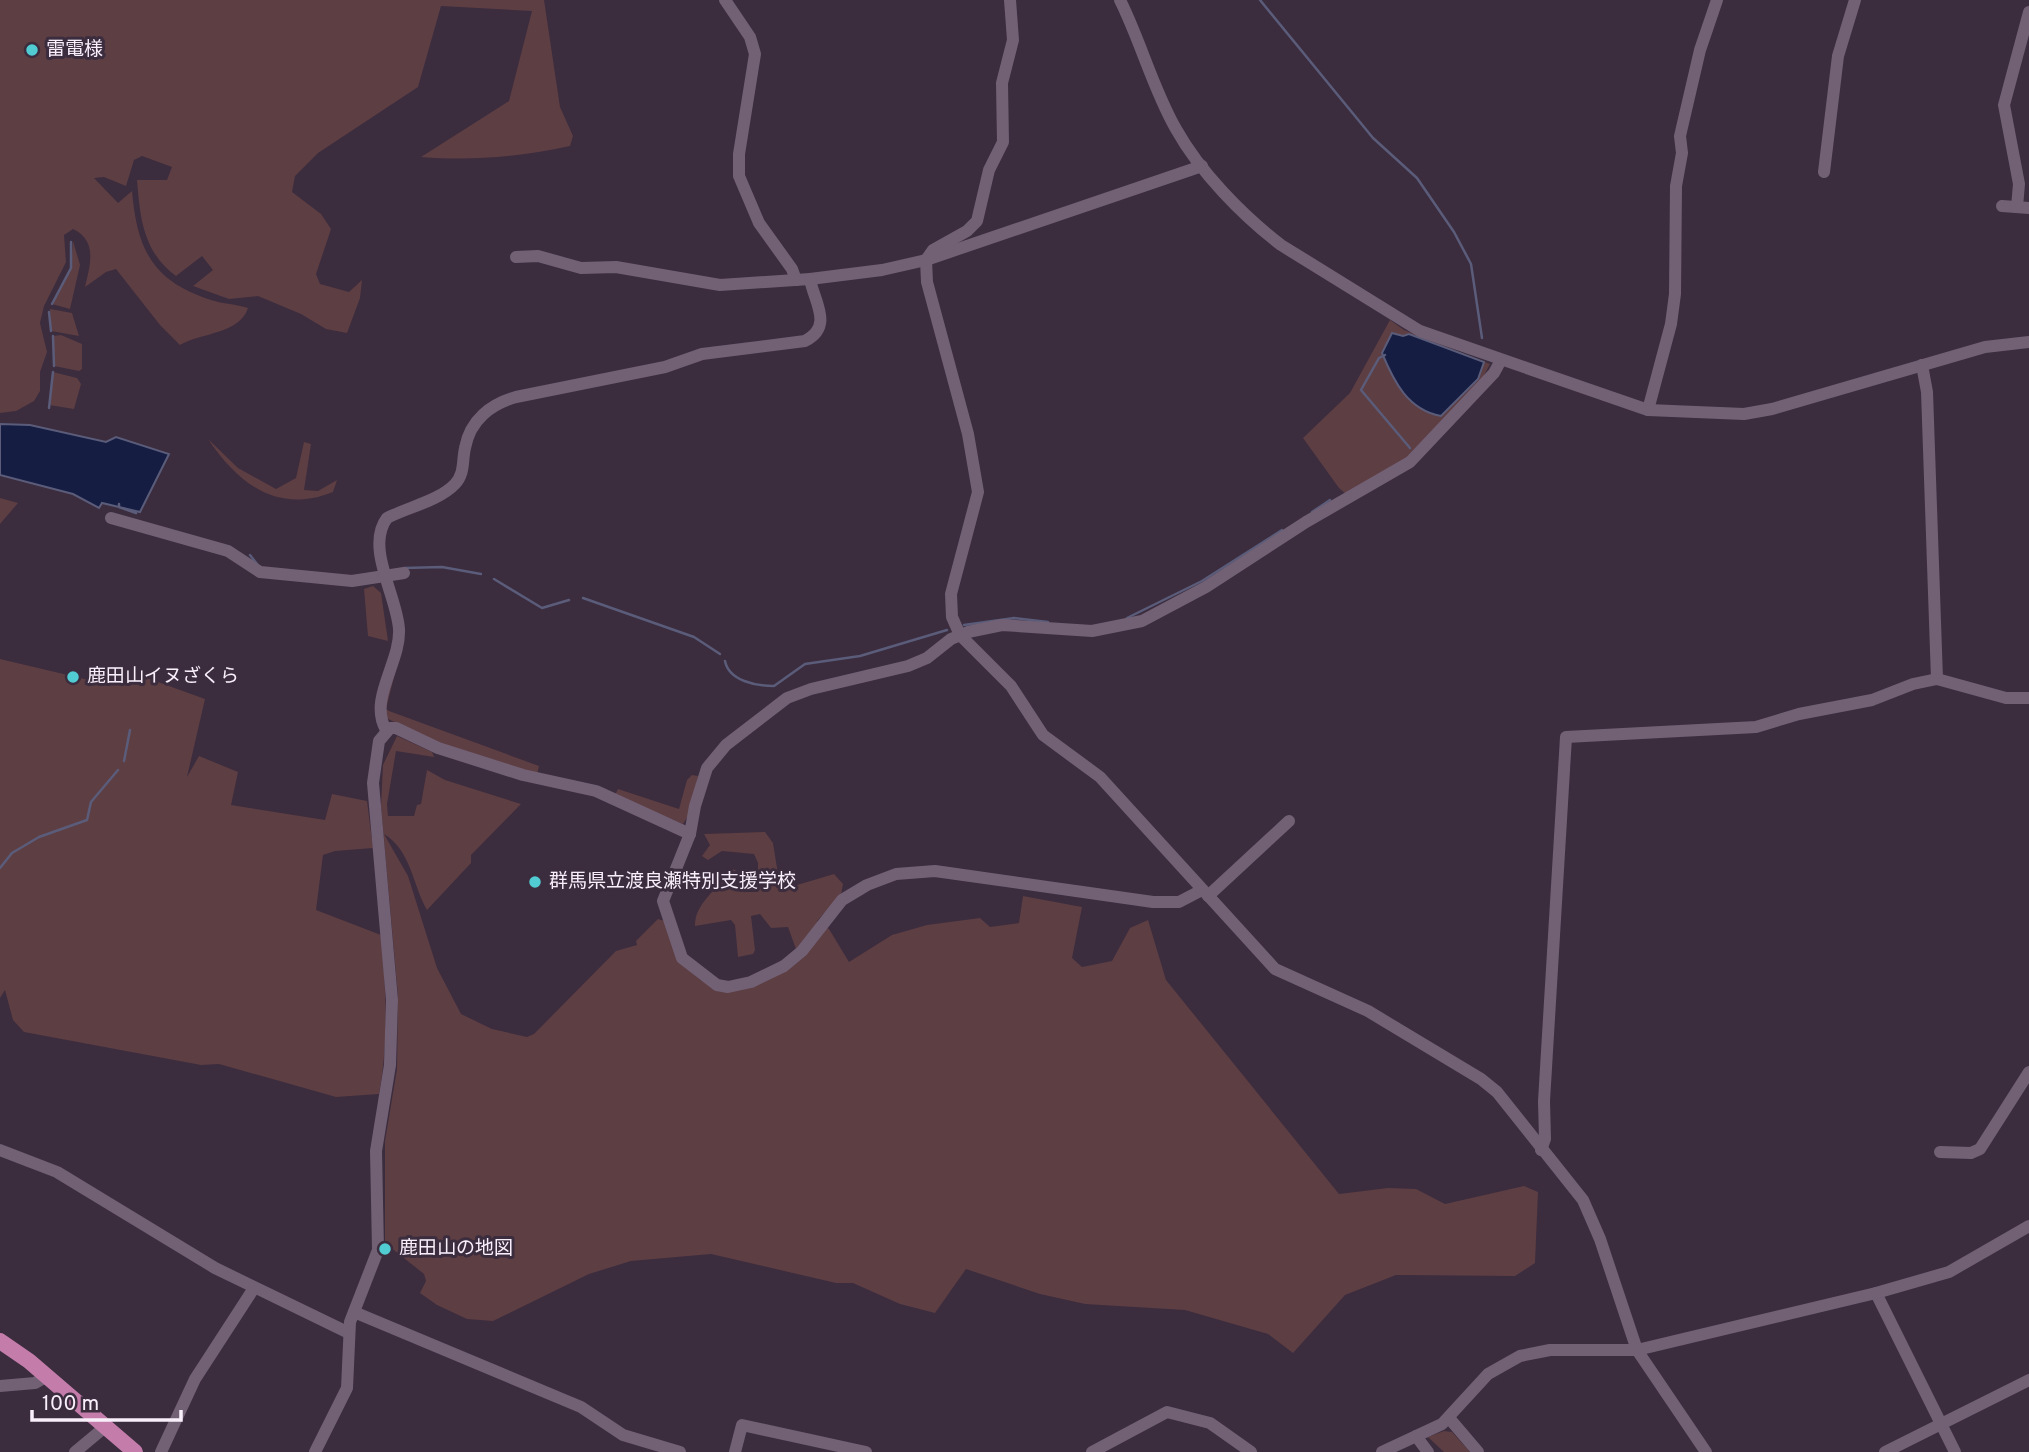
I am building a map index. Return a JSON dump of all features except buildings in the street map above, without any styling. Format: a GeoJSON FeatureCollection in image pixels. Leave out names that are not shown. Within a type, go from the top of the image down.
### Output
{"type":"FeatureCollection","features":[{"type":"Feature","properties":{"kind":"main road"},"geometry":{"type":"LineString","coordinates":[[0,1341],[47,1376],[135,1452]]}},
{"type":"Feature","properties":{"kind":"street"},"geometry":{"type":"LineString","coordinates":[[726,0],[750,37],[755,54],[738,162],[739,176],[759,223],[796,279]]}},
{"type":"Feature","properties":{"kind":"street"},"geometry":{"type":"LineString","coordinates":[[1010,0],[1013,40],[1002,83],[1003,142],[989,170],[977,221],[967,231],[933,250],[926,260],[927,282],[968,434],[978,492],[951,594],[952,617],[960,635],[1011,686],[1042,736],[1100,777],[1275,969],[1368,1012],[1497,1092],[1583,1200],[1600,1239],[1637,1350],[1706,1452]]}},
{"type":"Feature","properties":{"kind":"street"},"geometry":{"type":"LineString","coordinates":[[1120,0],[1174,127],[1202,166],[1264,232],[1411,326],[1648,410],[1744,414],[1772,409],[1985,347],[2029,342]]}},
{"type":"Feature","properties":{"kind":"street"},"geometry":{"type":"LineString","coordinates":[[1648,410],[1669,333],[1675,294],[1676,186],[1682,153],[1680,136],[1700,50],[1717,0]]}},
{"type":"Feature","properties":{"kind":"street"},"geometry":{"type":"LineString","coordinates":[[1824,172],[1838,56],[1855,0]]}},
{"type":"Feature","properties":{"kind":"street"},"geometry":{"type":"LineString","coordinates":[[2002,206],[2023,208],[2004,105],[2029,12]]}},
{"type":"Feature","properties":{"kind":"street"},"geometry":{"type":"LineString","coordinates":[[516,257],[538,256],[587,269],[616,267],[720,285],[810,279],[882,270],[926,260],[1202,166]]}},
{"type":"Feature","properties":{"kind":"street"},"geometry":{"type":"LineString","coordinates":[[316,1452],[347,1388],[349,1333],[354,1312],[378,1250],[376,1151],[391,1051],[391,975],[373,783],[377,749],[386,730],[380,713],[399,631],[380,547],[382,524],[387,518],[455,484],[462,472],[471,430],[488,410],[516,397],[665,367],[702,354],[805,341],[817,332],[822,314],[810,279]]}},
{"type":"Feature","properties":{"kind":"street"},"geometry":{"type":"LineString","coordinates":[[1289,821],[1205,893],[1185,901],[1163,902],[935,870],[897,874],[867,885],[842,900],[802,951],[783,966],[751,982],[721,986],[682,958],[664,910],[663,901],[691,834],[700,785],[711,762],[734,737],[778,704],[811,689],[920,661],[960,635],[1002,625],[1092,631],[1142,621],[1206,587],[1306,522],[1410,462],[1494,373],[1502,360]]}},
{"type":"Feature","properties":{"kind":"street"},"geometry":{"type":"LineString","coordinates":[[1922,365],[1927,392],[1937,679]]}},
{"type":"Feature","properties":{"kind":"street"},"geometry":{"type":"LineString","coordinates":[[111,518],[228,551],[260,572],[352,581],[404,573]]}},
{"type":"Feature","properties":{"kind":"street"},"geometry":{"type":"LineString","coordinates":[[1541,1150],[1545,1139],[1544,1101],[1566,737],[1756,727],[1799,714],[1872,699],[1913,684],[1937,679],[2006,698],[2029,698]]}},
{"type":"Feature","properties":{"kind":"street"},"geometry":{"type":"LineString","coordinates":[[386,730],[396,728],[438,748],[530,777],[596,791],[691,834]]}},
{"type":"Feature","properties":{"kind":"street"},"geometry":{"type":"LineString","coordinates":[[1940,1152],[1971,1153],[1980,1149],[2029,1073]]}},
{"type":"Feature","properties":{"kind":"street"},"geometry":{"type":"LineString","coordinates":[[0,1150],[57,1172],[254,1288],[349,1333]]}},
{"type":"Feature","properties":{"kind":"street"},"geometry":{"type":"LineString","coordinates":[[1382,1452],[1449,1418],[1488,1374],[1520,1356],[1550,1350],[1637,1350],[1876,1293],[1949,1272],[2029,1226]]}},
{"type":"Feature","properties":{"kind":"street"},"geometry":{"type":"LineString","coordinates":[[160,1452],[195,1379],[254,1288]]}},
{"type":"Feature","properties":{"kind":"street"},"geometry":{"type":"LineString","coordinates":[[1876,1293],[1955,1452]]}},
{"type":"Feature","properties":{"kind":"street"},"geometry":{"type":"LineString","coordinates":[[354,1312],[570,1402],[623,1435],[680,1452]]}},
{"type":"Feature","properties":{"kind":"street"},"geometry":{"type":"LineString","coordinates":[[0,1386],[36,1383],[47,1376]]}},
{"type":"Feature","properties":{"kind":"street"},"geometry":{"type":"LineString","coordinates":[[1885,1452],[2029,1380]]}},
{"type":"Feature","properties":{"kind":"street"},"geometry":{"type":"LineString","coordinates":[[1092,1452],[1167,1412],[1210,1423],[1251,1452]]}},
{"type":"Feature","properties":{"kind":"street"},"geometry":{"type":"LineString","coordinates":[[1449,1418],[1478,1452]]}},
{"type":"Feature","properties":{"kind":"street"},"geometry":{"type":"LineString","coordinates":[[735,1452],[743,1426],[866,1452]]}},
{"type":"Feature","properties":{"kind":"street"},"geometry":{"type":"LineString","coordinates":[[75,1452],[105,1427]]}},
{"type":"Feature","properties":{"kind":"street"},"geometry":{"type":"LineString","coordinates":[[1416,1436],[1428,1452]]}},
{"type":"Feature","properties":{"kind":"shaded area"},"geometry":{"type":"Polygon","coordinates":[[[0,0],[544,0],[560,107],[573,136],[570,146],[533,153],[478,158],[421,157],[509,101],[532,11],[441,6],[418,87],[318,153],[295,176],[292,192],[321,214],[331,229],[316,274],[320,284],[349,292],[362,280],[360,298],[347,333],[326,329],[301,314],[258,296],[229,299],[193,286],[213,270],[202,256],[176,276],[165,267],[156,256],[145,233],[137,180],[167,180],[172,167],[142,156],[134,160],[126,186],[104,177],[94,178],[118,203],[132,191],[138,230],[151,260],[161,272],[191,292],[248,308],[244,317],[228,328],[180,345],[160,325],[116,269],[106,272],[85,287],[90,262],[89,247],[81,234],[73,229],[64,235],[66,262],[44,306],[40,323],[47,352],[40,372],[40,391],[34,401],[16,411],[0,413],[0,0]]]}},
{"type":"Feature","properties":{"kind":"shaded area"},"geometry":{"type":"Polygon","coordinates":[[[73,241],[80,265],[70,309],[52,304],[71,268],[73,241]]]}},
{"type":"Feature","properties":{"kind":"shaded area"},"geometry":{"type":"Polygon","coordinates":[[[50,309],[72,313],[79,336],[51,331],[50,309]]]}},
{"type":"Feature","properties":{"kind":"shaded area"},"geometry":{"type":"Polygon","coordinates":[[[1390,320],[1404,330],[1490,364],[1482,379],[1405,460],[1347,495],[1303,438],[1350,393],[1390,320]]]}},
{"type":"Feature","properties":{"kind":"shaded area"},"geometry":{"type":"Polygon","coordinates":[[[61,335],[82,344],[82,369],[79,371],[54,366],[53,336],[61,335]]]}},
{"type":"Feature","properties":{"kind":"shaded area"},"geometry":{"type":"Polygon","coordinates":[[[53,372],[77,378],[81,384],[74,409],[49,405],[53,372]]]}},
{"type":"Feature","properties":{"kind":"shaded area"},"geometry":{"type":"Polygon","coordinates":[[[208,439],[238,468],[276,489],[296,478],[304,442],[311,444],[304,490],[318,491],[337,480],[333,492],[313,498],[295,499],[277,497],[262,491],[233,470],[208,439]]]}},
{"type":"Feature","properties":{"kind":"shaded area"},"geometry":{"type":"Polygon","coordinates":[[[0,498],[18,503],[0,524],[0,498]]]}},
{"type":"Feature","properties":{"kind":"shaded area"},"geometry":{"type":"Polygon","coordinates":[[[373,586],[381,593],[388,641],[368,636],[364,589],[373,586]]]}},
{"type":"Feature","properties":{"kind":"shaded area"},"geometry":{"type":"Polygon","coordinates":[[[402,645],[386,709],[539,766],[537,775],[441,744],[386,718],[383,712],[402,645]]]}},
{"type":"Feature","properties":{"kind":"shaded area"},"geometry":{"type":"Polygon","coordinates":[[[0,659],[110,685],[122,669],[205,699],[187,777],[199,756],[238,772],[231,805],[325,820],[332,794],[367,801],[373,848],[335,851],[323,855],[316,910],[381,935],[386,1014],[379,1094],[336,1097],[219,1064],[201,1065],[24,1032],[13,1020],[5,990],[0,998],[0,659]]]}},
{"type":"Feature","properties":{"kind":"shaded area"},"geometry":{"type":"Polygon","coordinates":[[[397,736],[432,752],[434,757],[396,751],[387,804],[388,816],[414,816],[417,805],[421,804],[427,770],[445,780],[521,804],[471,855],[471,863],[427,910],[406,859],[393,841],[384,834],[408,876],[437,968],[461,1014],[492,1029],[527,1037],[534,1034],[616,951],[637,945],[636,941],[658,919],[665,921],[683,963],[696,976],[718,991],[750,986],[796,949],[788,927],[771,928],[760,914],[751,916],[755,950],[753,954],[738,957],[735,925],[731,920],[695,926],[699,910],[724,872],[733,869],[740,873],[748,892],[758,892],[758,863],[754,854],[722,851],[708,860],[702,856],[710,845],[704,834],[765,832],[773,843],[780,887],[787,888],[834,874],[843,884],[841,895],[817,921],[829,929],[849,962],[892,935],[927,925],[980,918],[990,927],[1019,923],[1023,896],[1082,907],[1072,958],[1082,967],[1112,961],[1130,928],[1148,920],[1166,980],[1339,1194],[1388,1188],[1416,1189],[1445,1204],[1524,1186],[1538,1192],[1535,1263],[1515,1276],[1396,1275],[1345,1295],[1293,1353],[1268,1334],[1185,1310],[1085,1304],[1040,1294],[966,1269],[935,1313],[900,1304],[853,1283],[836,1283],[711,1254],[631,1261],[589,1274],[493,1321],[467,1319],[437,1305],[420,1293],[426,1281],[424,1274],[385,1243],[385,1141],[397,1069],[398,996],[381,806],[383,765],[397,736]]]}},
{"type":"Feature","properties":{"kind":"shaded area"},"geometry":{"type":"Polygon","coordinates":[[[692,775],[698,776],[689,814],[683,824],[615,795],[618,789],[679,809],[687,780],[692,775]]]}},
{"type":"Feature","properties":{"kind":"shaded area"},"geometry":{"type":"Polygon","coordinates":[[[1444,1431],[1452,1432],[1470,1452],[1444,1452],[1428,1437],[1444,1431]]]}},
{"type":"Feature","properties":{"kind":"water"},"geometry":{"type":"Polygon","coordinates":[[[1392,333],[1403,336],[1409,334],[1484,362],[1478,379],[1441,416],[1429,413],[1404,393],[1382,353],[1392,333]]]}},
{"type":"Feature","properties":{"kind":"water"},"geometry":{"type":"Polygon","coordinates":[[[0,424],[30,425],[106,442],[116,437],[169,454],[140,512],[102,503],[99,508],[73,494],[0,475],[0,424]]]}},
{"type":"Feature","properties":{"kind":"waterway"},"geometry":{"type":"LineString","coordinates":[[1260,0],[1373,138],[1417,178],[1454,232],[1471,264],[1482,338]]}},
{"type":"Feature","properties":{"kind":"waterway"},"geometry":{"type":"LineString","coordinates":[[52,304],[71,268],[71,242]]}},
{"type":"Feature","properties":{"kind":"waterway"},"geometry":{"type":"LineString","coordinates":[[49,312],[51,331]]}},
{"type":"Feature","properties":{"kind":"waterway"},"geometry":{"type":"LineString","coordinates":[[53,336],[54,366]]}},
{"type":"Feature","properties":{"kind":"waterway"},"geometry":{"type":"LineString","coordinates":[[1385,355],[1379,358],[1361,390],[1410,448]]}},
{"type":"Feature","properties":{"kind":"waterway"},"geometry":{"type":"LineString","coordinates":[[49,408],[53,372]]}},
{"type":"Feature","properties":{"kind":"waterway"},"geometry":{"type":"LineString","coordinates":[[1312,512],[1330,500]]}},
{"type":"Feature","properties":{"kind":"waterway"},"geometry":{"type":"LineString","coordinates":[[119,504],[119,507],[136,513]]}},
{"type":"Feature","properties":{"kind":"waterway"},"geometry":{"type":"LineString","coordinates":[[1127,618],[1202,581],[1282,530]]}},
{"type":"Feature","properties":{"kind":"waterway"},"geometry":{"type":"LineString","coordinates":[[250,555],[257,564]]}},
{"type":"Feature","properties":{"kind":"waterway"},"geometry":{"type":"LineString","coordinates":[[404,568],[442,567],[481,574]]}},
{"type":"Feature","properties":{"kind":"waterway"},"geometry":{"type":"LineString","coordinates":[[494,579],[542,608],[569,600]]}},
{"type":"Feature","properties":{"kind":"waterway"},"geometry":{"type":"LineString","coordinates":[[583,598],[694,637],[720,654]]}},
{"type":"Feature","properties":{"kind":"waterway"},"geometry":{"type":"LineString","coordinates":[[964,625],[1014,618],[1048,622]]}},
{"type":"Feature","properties":{"kind":"waterway"},"geometry":{"type":"LineString","coordinates":[[725,661],[738,678],[759,685],[774,686],[805,664],[860,656],[947,630]]}},
{"type":"Feature","properties":{"kind":"waterway"},"geometry":{"type":"LineString","coordinates":[[124,761],[130,730]]}},
{"type":"Feature","properties":{"kind":"waterway"},"geometry":{"type":"LineString","coordinates":[[0,868],[12,853],[39,837],[87,820],[91,802],[118,770]]}},
{"type":"Feature","properties":{"kind":"place","name":"雷電様"},"geometry":{"type":"Point","coordinates":[32,50]}},
{"type":"Feature","properties":{"kind":"place","name":"鹿田山イヌざくら"},"geometry":{"type":"Point","coordinates":[73,677]}},
{"type":"Feature","properties":{"kind":"place","name":"群馬県立渡良瀬特別支援学校"},"geometry":{"type":"Point","coordinates":[535,882]}},
{"type":"Feature","properties":{"kind":"place","name":"鹿田山の地図"},"geometry":{"type":"Point","coordinates":[385,1249]}}]}
